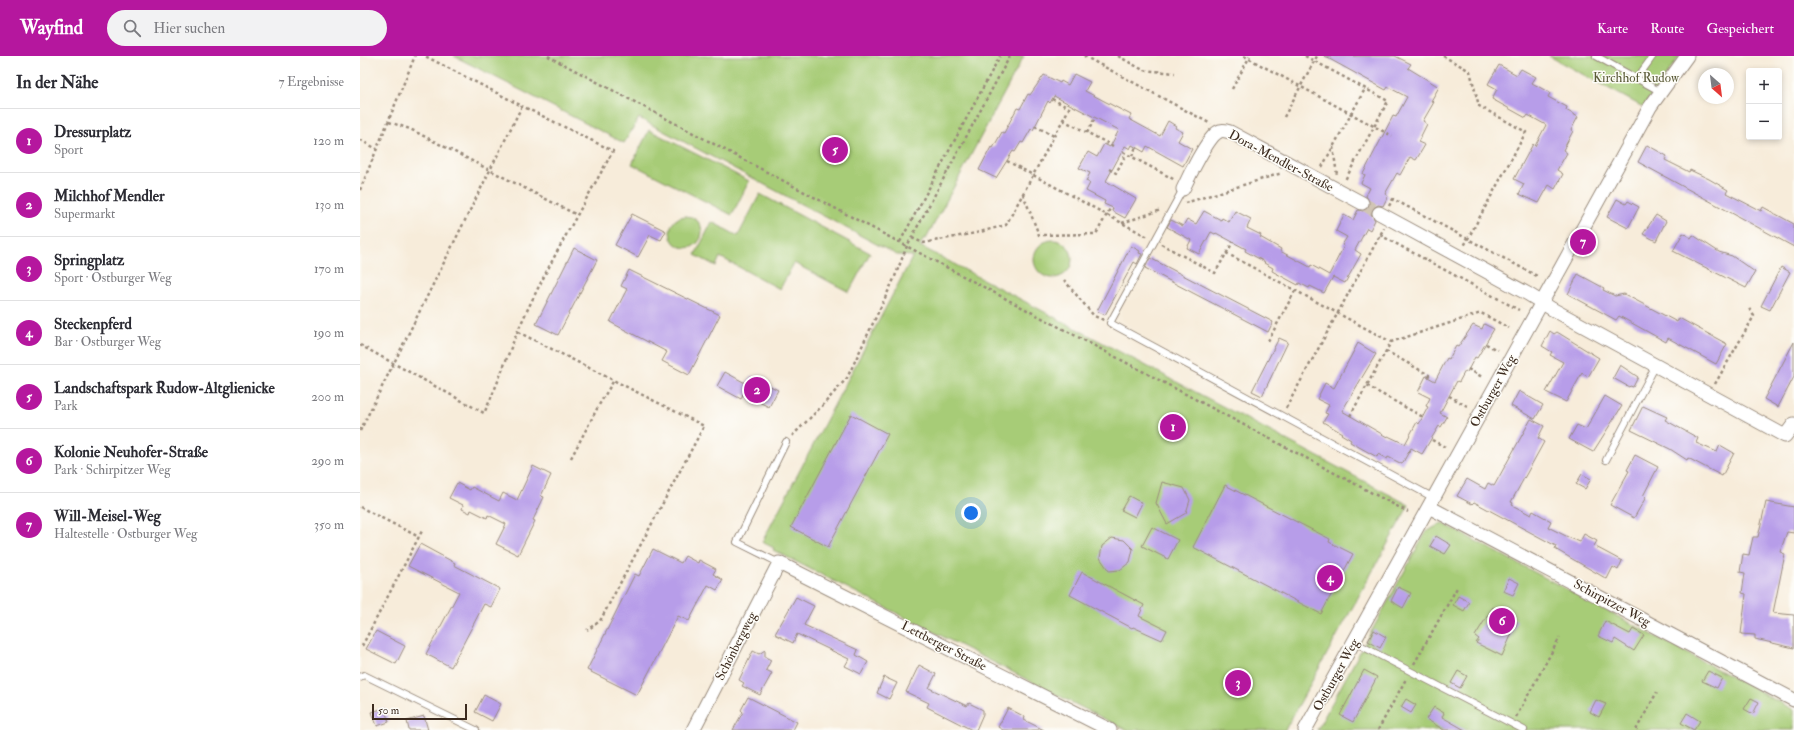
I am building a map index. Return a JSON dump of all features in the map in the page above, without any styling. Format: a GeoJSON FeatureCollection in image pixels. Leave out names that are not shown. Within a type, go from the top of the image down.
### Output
{"type":"FeatureCollection","features":[{"type":"Feature","properties":{"kind":"street","name":"Ostburger Weg"},"geometry":{"type":"LineString","coordinates":[[1305,730],[1650,107],[1687,56]]}},
{"type":"Feature","properties":{"kind":"street","name":"Dora-Mendler-Straße"},"geometry":{"type":"LineString","coordinates":[[1184,187],[1204,149],[1216,132],[1223,130],[1230,132],[1316,178],[1338,186],[1362,204]]}},
{"type":"Feature","properties":{"kind":"street"},"geometry":{"type":"LineString","coordinates":[[1384,216],[1785,436],[1794,424]]}},
{"type":"Feature","properties":{"kind":"street","name":"Schirpitzer Weg"},"geometry":{"type":"LineString","coordinates":[[1431,502],[1794,700]]}},
{"type":"Feature","properties":{"kind":"street","name":"Schönbergweg"},"geometry":{"type":"LineString","coordinates":[[693,730],[779,563]]}},
{"type":"Feature","properties":{"kind":"street","name":"Lettberger Straße"},"geometry":{"type":"LineString","coordinates":[[779,563],[1110,730]]}},
{"type":"Feature","properties":{"kind":"lane"},"geometry":{"type":"LineString","coordinates":[[1596,56],[1661,92]]}},
{"type":"Feature","properties":{"kind":"lane"},"geometry":{"type":"LineString","coordinates":[[1637,78],[1653,56]]}},
{"type":"Feature","properties":{"kind":"lane"},"geometry":{"type":"LineString","coordinates":[[1184,187],[1176,206],[1110,323],[1282,416],[1431,502]]}},
{"type":"Feature","properties":{"kind":"lane"},"geometry":{"type":"LineString","coordinates":[[1606,460],[1656,365]]}},
{"type":"Feature","properties":{"kind":"lane"},"geometry":{"type":"LineString","coordinates":[[779,563],[737,542],[786,442]]}},
{"type":"Feature","properties":{"kind":"lane"},"geometry":{"type":"LineString","coordinates":[[1354,642],[1524,730]]}},
{"type":"Feature","properties":{"kind":"lane"},"geometry":{"type":"LineString","coordinates":[[360,677],[364,675],[476,730]]}},
{"type":"Feature","properties":{"kind":"path"},"geometry":{"type":"LineString","coordinates":[[360,190],[416,56]]}},
{"type":"Feature","properties":{"kind":"path"},"geometry":{"type":"LineString","coordinates":[[360,345],[484,413],[518,332],[547,270],[613,151],[425,56]]}},
{"type":"Feature","properties":{"kind":"path"},"geometry":{"type":"LineString","coordinates":[[548,56],[1408,512]]}},
{"type":"Feature","properties":{"kind":"path"},"geometry":{"type":"LineString","coordinates":[[900,242],[1000,56]]}},
{"type":"Feature","properties":{"kind":"path"},"geometry":{"type":"LineString","coordinates":[[786,442],[823,405],[847,378],[903,258],[907,246],[1010,56]]}},
{"type":"Feature","properties":{"kind":"path"},"geometry":{"type":"LineString","coordinates":[[1084,56],[1223,130]]}},
{"type":"Feature","properties":{"kind":"path"},"geometry":{"type":"LineString","coordinates":[[1118,56],[1143,70],[1175,74]]}},
{"type":"Feature","properties":{"kind":"path"},"geometry":{"type":"LineString","coordinates":[[1244,56],[1249,57],[1300,87],[1392,136]]}},
{"type":"Feature","properties":{"kind":"path"},"geometry":{"type":"LineString","coordinates":[[1304,56],[1388,101],[1338,186]]}},
{"type":"Feature","properties":{"kind":"path"},"geometry":{"type":"LineString","coordinates":[[1284,117],[1317,56]]}},
{"type":"Feature","properties":{"kind":"path"},"geometry":{"type":"LineString","coordinates":[[1443,56],[1470,70],[1480,106],[1526,132],[1459,256]]}},
{"type":"Feature","properties":{"kind":"path"},"geometry":{"type":"LineString","coordinates":[[1232,89],[1249,57]]}},
{"type":"Feature","properties":{"kind":"path"},"geometry":{"type":"LineString","coordinates":[[1316,178],[1365,89]]}},
{"type":"Feature","properties":{"kind":"path"},"geometry":{"type":"LineString","coordinates":[[912,238],[923,243],[976,233],[1006,225],[1070,106],[1052,99]]}},
{"type":"Feature","properties":{"kind":"path"},"geometry":{"type":"LineString","coordinates":[[360,431],[522,106]]}},
{"type":"Feature","properties":{"kind":"path"},"geometry":{"type":"LineString","coordinates":[[1087,133],[1095,118]]}},
{"type":"Feature","properties":{"kind":"path"},"geometry":{"type":"LineString","coordinates":[[1063,120],[1113,146]]}},
{"type":"Feature","properties":{"kind":"path"},"geometry":{"type":"LineString","coordinates":[[389,122],[410,129],[578,215]]}},
{"type":"Feature","properties":{"kind":"path"},"geometry":{"type":"LineString","coordinates":[[1035,126],[1054,136]]}},
{"type":"Feature","properties":{"kind":"path"},"geometry":{"type":"LineString","coordinates":[[360,140],[377,149]]}},
{"type":"Feature","properties":{"kind":"path"},"geometry":{"type":"LineString","coordinates":[[1333,146],[1338,186]]}},
{"type":"Feature","properties":{"kind":"path"},"geometry":{"type":"LineString","coordinates":[[1132,156],[1136,147]]}},
{"type":"Feature","properties":{"kind":"path"},"geometry":{"type":"LineString","coordinates":[[1123,152],[1184,187]]}},
{"type":"Feature","properties":{"kind":"path"},"geometry":{"type":"LineString","coordinates":[[1109,169],[1116,173],[1126,154]]}},
{"type":"Feature","properties":{"kind":"path"},"geometry":{"type":"LineString","coordinates":[[1007,161],[1215,273],[1232,242]]}},
{"type":"Feature","properties":{"kind":"path"},"geometry":{"type":"LineString","coordinates":[[1122,223],[1298,168]]}},
{"type":"Feature","properties":{"kind":"path"},"geometry":{"type":"LineString","coordinates":[[1023,194],[1039,235],[1096,234],[1111,207]]}},
{"type":"Feature","properties":{"kind":"path"},"geometry":{"type":"LineString","coordinates":[[1282,416],[1380,235],[1384,216],[1393,199],[1537,276]]}},
{"type":"Feature","properties":{"kind":"path"},"geometry":{"type":"LineString","coordinates":[[1380,235],[1519,310]]}},
{"type":"Feature","properties":{"kind":"path"},"geometry":{"type":"LineString","coordinates":[[1226,253],[1390,342],[1481,313],[1509,328]]}},
{"type":"Feature","properties":{"kind":"path"},"geometry":{"type":"LineString","coordinates":[[1064,280],[1094,316],[1110,323]]}},
{"type":"Feature","properties":{"kind":"path"},"geometry":{"type":"LineString","coordinates":[[1268,341],[1295,291]]}},
{"type":"Feature","properties":{"kind":"path"},"geometry":{"type":"LineString","coordinates":[[1709,394],[1754,316],[1748,306]]}},
{"type":"Feature","properties":{"kind":"path"},"geometry":{"type":"LineString","coordinates":[[518,332],[704,426],[600,621],[587,630]]}},
{"type":"Feature","properties":{"kind":"path"},"geometry":{"type":"LineString","coordinates":[[1350,416],[1390,342]]}},
{"type":"Feature","properties":{"kind":"path"},"geometry":{"type":"LineString","coordinates":[[1486,344],[1497,350]]}},
{"type":"Feature","properties":{"kind":"path"},"geometry":{"type":"LineString","coordinates":[[1386,351],[1429,375],[1428,377]]}},
{"type":"Feature","properties":{"kind":"path"},"geometry":{"type":"LineString","coordinates":[[1468,369],[1482,377]]}},
{"type":"Feature","properties":{"kind":"path"},"geometry":{"type":"LineString","coordinates":[[571,458],[598,405],[614,380]]}},
{"type":"Feature","properties":{"kind":"path"},"geometry":{"type":"LineString","coordinates":[[1366,386],[1423,417]]}},
{"type":"Feature","properties":{"kind":"path"},"geometry":{"type":"LineString","coordinates":[[1449,396],[1467,406]]}},
{"type":"Feature","properties":{"kind":"path"},"geometry":{"type":"LineString","coordinates":[[1432,440],[1445,447]]}},
{"type":"Feature","properties":{"kind":"path"},"geometry":{"type":"LineString","coordinates":[[360,507],[419,537]]}},
{"type":"Feature","properties":{"kind":"path"},"geometry":{"type":"LineString","coordinates":[[362,646],[423,529]]}},
{"type":"Feature","properties":{"kind":"path"},"geometry":{"type":"LineString","coordinates":[[1378,730],[1458,586]]}},
{"type":"Feature","properties":{"kind":"path"},"geometry":{"type":"LineString","coordinates":[[1513,724],[1560,637]]}},
{"type":"Feature","properties":{"kind":"path"},"geometry":{"type":"LineString","coordinates":[[1636,730],[1657,692]]}},
{"type":"Feature","properties":{"kind":"green space"},"geometry":{"type":"Polygon","coordinates":[[[454,56],[1024,56],[926,239],[924,238],[920,246],[1409,505],[1285,730],[1126,730],[773,550],[774,548],[762,542],[913,256],[897,255],[639,118],[624,143],[454,56]]]}},
{"type":"Feature","properties":{"kind":"green space","name":"Kirchhof Rudow"},"geometry":{"type":"Polygon","coordinates":[[[1549,56],[1680,56],[1643,107],[1549,56]]]}},
{"type":"Feature","properties":{"kind":"green space"},"geometry":{"type":"Polygon","coordinates":[[[649,130],[749,181],[732,215],[632,164],[649,130]]]}},
{"type":"Feature","properties":{"kind":"green space"},"geometry":{"type":"Polygon","coordinates":[[[760,194],[870,253],[849,292],[794,263],[780,289],[720,257],[716,266],[695,255],[712,222],[738,236],[760,194]]]}},
{"type":"Feature","properties":{"kind":"green space"},"geometry":{"type":"Polygon","coordinates":[[[686,216],[695,219],[699,223],[702,232],[699,241],[695,245],[686,248],[677,245],[673,241],[670,232],[673,223],[677,219],[686,216]]]}},
{"type":"Feature","properties":{"kind":"green space"},"geometry":{"type":"Polygon","coordinates":[[[1053,240],[1063,243],[1069,249],[1072,259],[1069,269],[1063,275],[1053,278],[1043,275],[1037,269],[1034,259],[1037,249],[1043,243],[1053,240]]]}},
{"type":"Feature","properties":{"kind":"green space"},"geometry":{"type":"Polygon","coordinates":[[[1442,523],[1794,710],[1794,730],[1317,730],[1426,532],[1442,523]]]}},
{"type":"Feature","properties":{"kind":"building"},"geometry":{"type":"Polygon","coordinates":[[[1324,56],[1395,56],[1411,64],[1408,68],[1439,87],[1431,101],[1434,102],[1423,121],[1427,124],[1418,142],[1425,145],[1416,160],[1410,157],[1400,175],[1397,173],[1385,194],[1388,196],[1383,206],[1378,205],[1372,209],[1371,214],[1375,220],[1370,230],[1367,228],[1355,250],[1361,254],[1345,283],[1333,277],[1324,293],[1310,286],[1309,288],[1299,283],[1298,285],[1272,271],[1273,268],[1245,251],[1246,249],[1216,233],[1211,232],[1199,254],[1187,248],[1191,240],[1167,227],[1171,220],[1183,226],[1187,219],[1196,224],[1204,211],[1221,220],[1222,218],[1229,222],[1235,211],[1251,219],[1247,228],[1261,235],[1260,237],[1281,249],[1280,251],[1329,275],[1347,237],[1336,231],[1344,215],[1353,220],[1358,210],[1363,211],[1369,207],[1370,202],[1366,196],[1370,188],[1361,183],[1365,175],[1363,174],[1393,116],[1396,117],[1407,97],[1388,87],[1386,90],[1324,56]]]}},
{"type":"Feature","properties":{"kind":"building"},"geometry":{"type":"Polygon","coordinates":[[[1499,65],[1517,75],[1521,69],[1536,77],[1532,83],[1550,93],[1548,97],[1567,107],[1566,110],[1578,117],[1571,130],[1573,131],[1563,150],[1567,153],[1557,170],[1563,174],[1555,189],[1549,185],[1539,203],[1519,194],[1524,184],[1514,179],[1533,144],[1535,146],[1546,125],[1528,115],[1526,118],[1492,99],[1497,89],[1488,84],[1499,65]]]}},
{"type":"Feature","properties":{"kind":"building"},"geometry":{"type":"Polygon","coordinates":[[[1074,74],[1090,82],[1085,91],[1131,115],[1129,119],[1160,136],[1168,121],[1176,126],[1175,128],[1183,132],[1178,141],[1192,149],[1183,166],[1147,146],[1144,152],[1132,145],[1130,149],[1125,146],[1106,181],[1136,199],[1125,218],[1112,211],[1113,208],[1104,204],[1105,201],[1086,191],[1090,183],[1086,181],[1090,173],[1079,168],[1088,152],[1097,157],[1104,144],[1110,147],[1119,130],[1054,96],[1050,103],[1048,101],[1033,130],[1031,129],[1023,143],[1021,142],[1015,152],[1013,151],[996,178],[979,170],[991,147],[993,148],[1002,132],[1004,133],[1017,108],[1020,109],[1028,94],[1030,95],[1044,75],[1060,83],[1061,81],[1068,85],[1074,74]]]}},
{"type":"Feature","properties":{"kind":"building"},"geometry":{"type":"Polygon","coordinates":[[[1647,145],[1667,156],[1665,160],[1689,172],[1690,170],[1709,179],[1728,190],[1726,193],[1761,211],[1763,207],[1794,224],[1794,247],[1638,162],[1647,145]]]}},
{"type":"Feature","properties":{"kind":"building"},"geometry":{"type":"Polygon","coordinates":[[[1617,199],[1626,204],[1628,201],[1639,207],[1628,228],[1607,217],[1617,199]]]}},
{"type":"Feature","properties":{"kind":"building"},"geometry":{"type":"Polygon","coordinates":[[[632,214],[666,231],[661,240],[650,235],[638,257],[615,245],[632,214]]]}},
{"type":"Feature","properties":{"kind":"building"},"geometry":{"type":"Polygon","coordinates":[[[1656,215],[1666,221],[1656,241],[1643,234],[1656,215]]]}},
{"type":"Feature","properties":{"kind":"building"},"geometry":{"type":"Polygon","coordinates":[[[1683,233],[1691,238],[1693,235],[1719,252],[1732,256],[1755,272],[1746,288],[1673,251],[1683,233]]]}},
{"type":"Feature","properties":{"kind":"building"},"geometry":{"type":"Polygon","coordinates":[[[1131,246],[1140,251],[1139,253],[1142,254],[1137,264],[1134,262],[1105,315],[1097,311],[1131,246]]]}},
{"type":"Feature","properties":{"kind":"building"},"geometry":{"type":"Polygon","coordinates":[[[574,248],[597,260],[558,335],[536,324],[574,248]]]}},
{"type":"Feature","properties":{"kind":"building"},"geometry":{"type":"Polygon","coordinates":[[[1150,258],[1273,322],[1268,332],[1145,268],[1150,258]]]}},
{"type":"Feature","properties":{"kind":"building"},"geometry":{"type":"Polygon","coordinates":[[[1781,267],[1790,272],[1770,310],[1761,306],[1781,267]]]}},
{"type":"Feature","properties":{"kind":"building"},"geometry":{"type":"Polygon","coordinates":[[[629,270],[720,315],[689,375],[662,361],[667,352],[610,322],[627,289],[621,286],[629,270]]]}},
{"type":"Feature","properties":{"kind":"building"},"geometry":{"type":"Polygon","coordinates":[[[1578,274],[1604,288],[1603,290],[1615,296],[1624,294],[1677,322],[1679,318],[1727,344],[1716,364],[1668,338],[1666,342],[1619,316],[1616,320],[1568,294],[1578,274]]]}},
{"type":"Feature","properties":{"kind":"building"},"geometry":{"type":"Polygon","coordinates":[[[1484,324],[1494,329],[1477,358],[1475,357],[1467,372],[1465,371],[1459,382],[1457,381],[1440,413],[1447,417],[1441,427],[1439,426],[1422,454],[1411,448],[1402,464],[1378,454],[1377,457],[1350,442],[1351,440],[1341,434],[1342,433],[1323,422],[1328,414],[1325,413],[1329,405],[1317,399],[1325,383],[1334,388],[1358,343],[1376,354],[1342,411],[1387,437],[1388,436],[1405,444],[1417,422],[1419,424],[1428,407],[1426,406],[1430,398],[1418,392],[1426,376],[1435,381],[1447,358],[1449,359],[1456,346],[1458,347],[1473,325],[1482,329],[1484,324]]]}},
{"type":"Feature","properties":{"kind":"building"},"geometry":{"type":"Polygon","coordinates":[[[1550,331],[1554,334],[1557,332],[1599,358],[1588,377],[1582,373],[1566,402],[1546,392],[1563,362],[1550,355],[1552,352],[1542,346],[1550,331]]]}},
{"type":"Feature","properties":{"kind":"building"},"geometry":{"type":"Polygon","coordinates":[[[1279,338],[1288,342],[1262,396],[1252,391],[1279,338]]]}},
{"type":"Feature","properties":{"kind":"building"},"geometry":{"type":"Polygon","coordinates":[[[1794,342],[1794,377],[1778,407],[1764,399],[1794,342]]]}},
{"type":"Feature","properties":{"kind":"building"},"geometry":{"type":"Polygon","coordinates":[[[1620,365],[1638,377],[1633,387],[1629,387],[1613,378],[1620,365]]]}},
{"type":"Feature","properties":{"kind":"building"},"geometry":{"type":"Polygon","coordinates":[[[725,372],[747,384],[751,376],[778,390],[769,407],[743,394],[741,399],[717,386],[725,372]]]}},
{"type":"Feature","properties":{"kind":"building"},"geometry":{"type":"Polygon","coordinates":[[[1519,391],[1543,405],[1535,419],[1511,406],[1519,391]]]}},
{"type":"Feature","properties":{"kind":"building"},"geometry":{"type":"Polygon","coordinates":[[[1605,396],[1622,406],[1593,452],[1569,439],[1577,425],[1586,429],[1605,396]]]}},
{"type":"Feature","properties":{"kind":"building"},"geometry":{"type":"Polygon","coordinates":[[[1643,406],[1667,417],[1665,420],[1698,438],[1696,443],[1717,452],[1720,445],[1734,453],[1722,476],[1688,458],[1687,460],[1670,449],[1631,430],[1643,406]]]}},
{"type":"Feature","properties":{"kind":"building"},"geometry":{"type":"Polygon","coordinates":[[[851,414],[888,434],[828,547],[791,527],[851,414]]]}},
{"type":"Feature","properties":{"kind":"building"},"geometry":{"type":"Polygon","coordinates":[[[1531,419],[1544,426],[1538,438],[1544,442],[1511,502],[1513,503],[1512,505],[1531,515],[1533,511],[1551,521],[1548,527],[1570,538],[1580,542],[1584,534],[1597,541],[1594,546],[1622,561],[1618,570],[1613,567],[1607,579],[1555,549],[1556,546],[1474,502],[1472,504],[1457,496],[1467,479],[1485,489],[1488,483],[1494,486],[1531,419]]]}},
{"type":"Feature","properties":{"kind":"building"},"geometry":{"type":"Polygon","coordinates":[[[1635,455],[1658,467],[1643,496],[1646,497],[1634,518],[1610,505],[1629,471],[1627,470],[1635,455]]]}},
{"type":"Feature","properties":{"kind":"building"},"geometry":{"type":"Polygon","coordinates":[[[533,466],[551,475],[541,496],[544,497],[533,520],[535,521],[518,555],[496,544],[506,524],[488,515],[487,518],[471,510],[470,513],[462,509],[463,505],[449,498],[457,483],[470,490],[472,487],[499,501],[503,493],[517,500],[533,466]]]}},
{"type":"Feature","properties":{"kind":"building"},"geometry":{"type":"Polygon","coordinates":[[[1582,474],[1591,479],[1585,489],[1576,484],[1582,474]]]}},
{"type":"Feature","properties":{"kind":"building"},"geometry":{"type":"Polygon","coordinates":[[[1162,482],[1184,488],[1190,500],[1186,513],[1167,524],[1156,503],[1162,482]]]}},
{"type":"Feature","properties":{"kind":"building"},"geometry":{"type":"Polygon","coordinates":[[[1225,485],[1330,539],[1329,542],[1353,554],[1321,614],[1193,547],[1225,485]]]}},
{"type":"Feature","properties":{"kind":"building"},"geometry":{"type":"Polygon","coordinates":[[[1129,496],[1142,503],[1135,517],[1121,510],[1129,496]]]}},
{"type":"Feature","properties":{"kind":"building"},"geometry":{"type":"Polygon","coordinates":[[[1766,502],[1794,507],[1794,533],[1787,532],[1780,552],[1785,554],[1773,613],[1794,615],[1794,648],[1755,639],[1755,635],[1741,634],[1746,594],[1742,593],[1745,573],[1740,572],[1743,554],[1749,555],[1753,537],[1758,537],[1766,502]]]}},
{"type":"Feature","properties":{"kind":"building"},"geometry":{"type":"Polygon","coordinates":[[[1152,527],[1178,540],[1168,559],[1142,546],[1152,527]]]}},
{"type":"Feature","properties":{"kind":"building"},"geometry":{"type":"Polygon","coordinates":[[[1436,536],[1451,545],[1445,554],[1430,546],[1436,536]]]}},
{"type":"Feature","properties":{"kind":"building"},"geometry":{"type":"Polygon","coordinates":[[[1112,538],[1124,540],[1133,549],[1130,562],[1120,570],[1109,571],[1100,558],[1102,546],[1112,538]]]}},
{"type":"Feature","properties":{"kind":"building"},"geometry":{"type":"Polygon","coordinates":[[[420,544],[455,563],[454,565],[500,589],[491,607],[484,604],[451,667],[426,654],[459,592],[408,566],[420,544]]]}},
{"type":"Feature","properties":{"kind":"building"},"geometry":{"type":"Polygon","coordinates":[[[653,549],[681,563],[685,556],[698,563],[699,560],[716,569],[713,574],[723,580],[717,590],[708,585],[689,621],[678,616],[637,695],[587,670],[635,574],[639,576],[653,549]]]}},
{"type":"Feature","properties":{"kind":"building"},"geometry":{"type":"Polygon","coordinates":[[[1082,572],[1144,605],[1139,616],[1167,630],[1162,640],[1133,627],[1132,628],[1070,595],[1082,572]]]}},
{"type":"Feature","properties":{"kind":"building"},"geometry":{"type":"Polygon","coordinates":[[[1509,578],[1519,583],[1513,595],[1503,591],[1509,578]]]}},
{"type":"Feature","properties":{"kind":"building"},"geometry":{"type":"Polygon","coordinates":[[[1398,587],[1411,593],[1403,608],[1391,601],[1398,587]]]}},
{"type":"Feature","properties":{"kind":"building"},"geometry":{"type":"Polygon","coordinates":[[[1458,596],[1469,602],[1464,611],[1453,605],[1458,596]]]}},
{"type":"Feature","properties":{"kind":"building"},"geometry":{"type":"Polygon","coordinates":[[[796,597],[814,606],[804,625],[858,650],[856,655],[868,662],[861,674],[845,666],[849,659],[797,634],[793,643],[775,634],[796,597]]]}},
{"type":"Feature","properties":{"kind":"building"},"geometry":{"type":"Polygon","coordinates":[[[1493,607],[1517,622],[1502,656],[1476,643],[1479,639],[1475,636],[1493,607]]]}},
{"type":"Feature","properties":{"kind":"building"},"geometry":{"type":"Polygon","coordinates":[[[1605,621],[1630,634],[1633,629],[1644,635],[1634,651],[1615,639],[1613,643],[1598,636],[1605,621]]]}},
{"type":"Feature","properties":{"kind":"building"},"geometry":{"type":"Polygon","coordinates":[[[1374,630],[1386,637],[1380,648],[1368,641],[1374,630]]]}},
{"type":"Feature","properties":{"kind":"building"},"geometry":{"type":"Polygon","coordinates":[[[376,631],[405,646],[396,664],[366,649],[376,631]]]}},
{"type":"Feature","properties":{"kind":"building"},"geometry":{"type":"Polygon","coordinates":[[[765,650],[765,657],[771,660],[766,670],[772,673],[760,695],[742,686],[744,683],[739,680],[753,651],[759,654],[765,650]]]}},
{"type":"Feature","properties":{"kind":"building"},"geometry":{"type":"Polygon","coordinates":[[[919,665],[936,674],[929,688],[967,706],[969,703],[983,710],[983,714],[976,730],[972,730],[927,707],[929,703],[906,692],[919,665]]]}},
{"type":"Feature","properties":{"kind":"building"},"geometry":{"type":"Polygon","coordinates":[[[1364,670],[1377,677],[1353,722],[1340,715],[1364,670]]]}},
{"type":"Feature","properties":{"kind":"building"},"geometry":{"type":"Polygon","coordinates":[[[1458,671],[1467,676],[1460,688],[1451,683],[1458,671]]]}},
{"type":"Feature","properties":{"kind":"building"},"geometry":{"type":"Polygon","coordinates":[[[1708,671],[1722,678],[1717,688],[1702,681],[1708,671]]]}},
{"type":"Feature","properties":{"kind":"building"},"geometry":{"type":"Polygon","coordinates":[[[884,677],[897,683],[889,699],[877,693],[884,677]]]}},
{"type":"Feature","properties":{"kind":"building"},"geometry":{"type":"Polygon","coordinates":[[[484,695],[501,704],[492,721],[475,712],[484,695]]]}},
{"type":"Feature","properties":{"kind":"building"},"geometry":{"type":"Polygon","coordinates":[[[748,697],[797,722],[793,730],[733,730],[743,712],[741,710],[748,697]]]}},
{"type":"Feature","properties":{"kind":"building"},"geometry":{"type":"Polygon","coordinates":[[[1751,698],[1759,702],[1753,714],[1744,709],[1751,698]]]}},
{"type":"Feature","properties":{"kind":"building"},"geometry":{"type":"Polygon","coordinates":[[[1406,699],[1416,705],[1411,713],[1401,707],[1406,699]]]}},
{"type":"Feature","properties":{"kind":"building"},"geometry":{"type":"Polygon","coordinates":[[[1596,700],[1606,704],[1599,717],[1590,712],[1596,700]]]}},
{"type":"Feature","properties":{"kind":"building"},"geometry":{"type":"Polygon","coordinates":[[[1434,707],[1444,713],[1442,717],[1465,730],[1444,730],[1426,719],[1434,707]]]}},
{"type":"Feature","properties":{"kind":"building"},"geometry":{"type":"Polygon","coordinates":[[[384,708],[389,722],[377,726],[372,712],[384,708]]]}},
{"type":"Feature","properties":{"kind":"building"},"geometry":{"type":"Polygon","coordinates":[[[1008,708],[1025,717],[1024,720],[1044,730],[1003,730],[998,727],[1008,708]]]}},
{"type":"Feature","properties":{"kind":"building"},"geometry":{"type":"Polygon","coordinates":[[[1687,713],[1700,721],[1694,730],[1681,723],[1687,713]]]}},
{"type":"Feature","properties":{"kind":"building"},"geometry":{"type":"Polygon","coordinates":[[[424,716],[428,730],[409,730],[407,721],[424,716]]]}},
{"type":"Feature","properties":{"kind":"tunnel"},"geometry":{"type":"LineString","coordinates":[[1362,203],[1379,213]]}},
{"type":"Feature","properties":{"kind":"place","name":"Landschaftspark Rudow-Altglienicke"},"geometry":{"type":"Point","coordinates":[835,150]}},
{"type":"Feature","properties":{"kind":"place","name":"Will-Meisel-Weg"},"geometry":{"type":"Point","coordinates":[1583,242]}},
{"type":"Feature","properties":{"kind":"place","name":"Milchhof Mendler"},"geometry":{"type":"Point","coordinates":[757,390]}},
{"type":"Feature","properties":{"kind":"place","name":"Dressurplatz"},"geometry":{"type":"Point","coordinates":[1173,427]}},
{"type":"Feature","properties":{"kind":"place","name":"Steckenpferd"},"geometry":{"type":"Point","coordinates":[1330,578]}},
{"type":"Feature","properties":{"kind":"place","name":"Kolonie Neuhofer-Straße"},"geometry":{"type":"Point","coordinates":[1502,621]}},
{"type":"Feature","properties":{"kind":"place","name":"Springplatz"},"geometry":{"type":"Point","coordinates":[1238,683]}}]}
